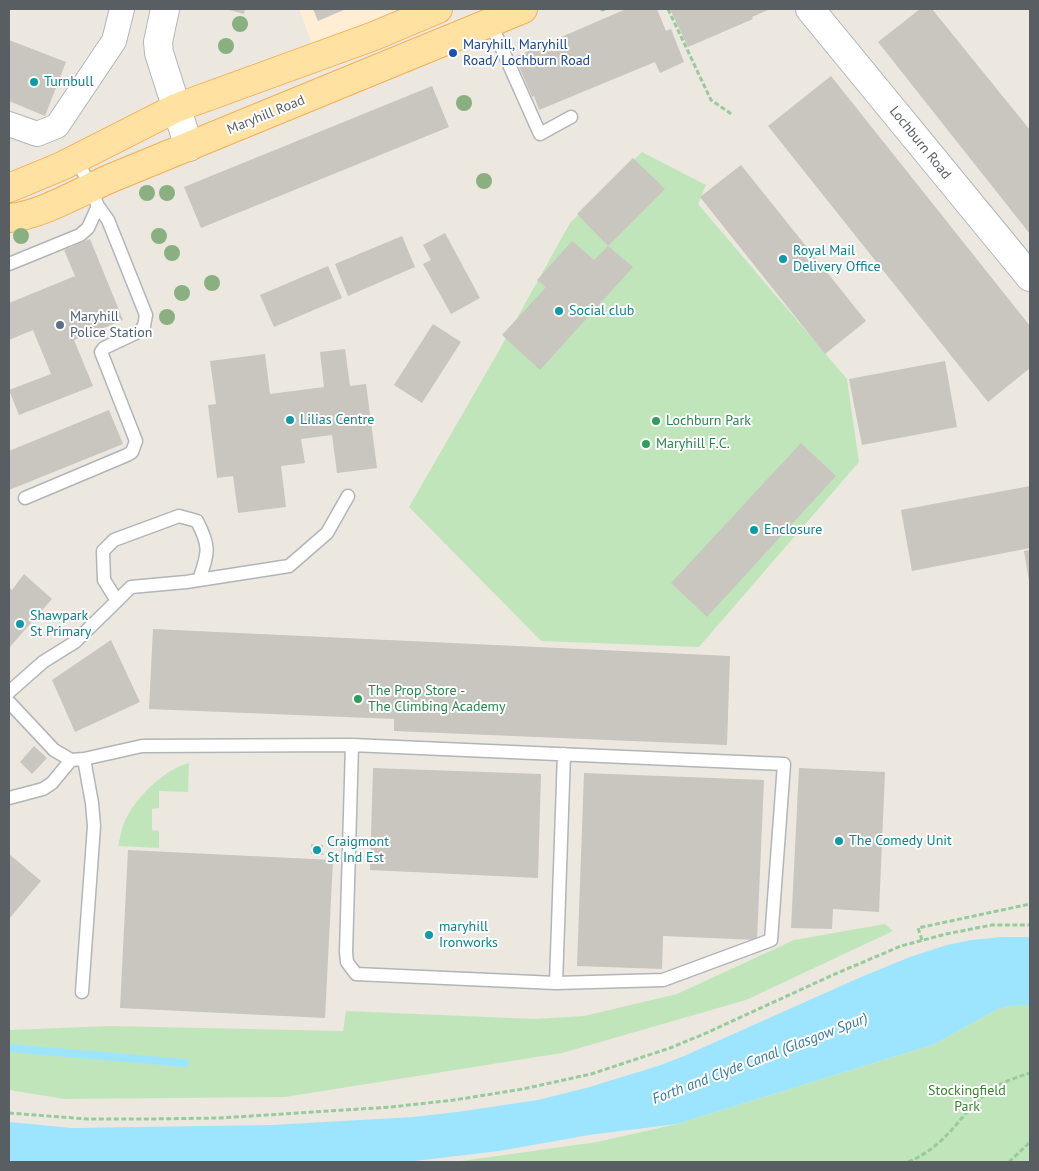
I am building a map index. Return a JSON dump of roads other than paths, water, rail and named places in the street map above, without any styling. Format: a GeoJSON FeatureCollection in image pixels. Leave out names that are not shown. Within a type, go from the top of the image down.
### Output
{"type":"FeatureCollection","features":[{"type":"Feature","properties":{"kind":"main road"},"geometry":{"type":"LineString","coordinates":[[9,188],[62,166],[176,108],[374,36],[438,9]]}},
{"type":"Feature","properties":{"kind":"main road","name":"Maryhill Road"},"geometry":{"type":"LineString","coordinates":[[9,218],[21,217],[94,197],[189,147],[523,9]]}},
{"type":"Feature","properties":{"kind":"street"},"geometry":{"type":"LineString","coordinates":[[9,124],[37,134],[57,126],[114,41],[122,9]]}},
{"type":"Feature","properties":{"kind":"street"},"geometry":{"type":"LineString","coordinates":[[165,9],[159,35],[158,52],[189,147]]}},
{"type":"Feature","properties":{"kind":"street","name":"Lochburn Road"},"geometry":{"type":"LineString","coordinates":[[810,9],[1030,277]]}},
{"type":"Feature","properties":{"kind":"lane"},"geometry":{"type":"LineString","coordinates":[[490,22],[540,134],[571,117]]}},
{"type":"Feature","properties":{"kind":"lane"},"geometry":{"type":"LineString","coordinates":[[26,498],[127,455],[132,452],[136,441],[101,352],[104,348],[140,331],[144,326],[146,315],[108,220],[94,197],[77,158]]}},
{"type":"Feature","properties":{"kind":"lane"},"geometry":{"type":"LineString","coordinates":[[9,264],[80,235],[88,228],[94,197]]}},
{"type":"Feature","properties":{"kind":"lane"},"geometry":{"type":"LineString","coordinates":[[9,692],[43,662],[74,642],[131,587],[199,580],[289,566],[327,533],[348,496]]}},
{"type":"Feature","properties":{"kind":"lane"},"geometry":{"type":"LineString","coordinates":[[117,601],[104,580],[103,551],[114,540],[179,516],[197,521],[206,538],[208,553],[199,580]]}},
{"type":"Feature","properties":{"kind":"lane"},"geometry":{"type":"LineString","coordinates":[[9,702],[54,750],[78,760],[92,804],[94,826],[82,992]]}},
{"type":"Feature","properties":{"kind":"lane"},"geometry":{"type":"LineString","coordinates":[[9,798],[43,789],[52,784],[78,760],[142,746],[352,746],[784,764],[772,940],[663,980],[556,983],[356,974],[351,970],[347,962],[346,952],[352,746]]}},
{"type":"Feature","properties":{"kind":"lane"},"geometry":{"type":"LineString","coordinates":[[556,983],[564,754]]}},
{"type":"Feature","properties":{"kind":"water","name":"Forth and Clyde Canal (Glasgow Spur)"},"geometry":{"type":"Polygon","coordinates":[[[1002,937],[1030,937],[1030,1005],[998,1009],[935,1044],[677,1124],[589,1135],[499,1151],[406,1162],[9,1162],[9,1122],[72,1128],[272,1125],[413,1117],[538,1100],[586,1088],[658,1066],[910,957],[947,945],[1002,937]]]}},
{"type":"Feature","properties":{"kind":"waterway"},"geometry":{"type":"LineString","coordinates":[[9,1048],[185,1063]]}},
{"type":"Feature","properties":{"kind":"place","name":"Maryhill, Maryhill Road/ Lochburn Road"},"geometry":{"type":"Point","coordinates":[453,53]}},
{"type":"Feature","properties":{"kind":"place","name":"Turnbull"},"geometry":{"type":"Point","coordinates":[34,82]}},
{"type":"Feature","properties":{"kind":"place","name":"Royal Mail Delivery Office"},"geometry":{"type":"Point","coordinates":[783,259]}},
{"type":"Feature","properties":{"kind":"place","name":"Social club"},"geometry":{"type":"Point","coordinates":[559,311]}},
{"type":"Feature","properties":{"kind":"place","name":"Maryhill Police Station"},"geometry":{"type":"Point","coordinates":[60,325]}},
{"type":"Feature","properties":{"kind":"place","name":"Lilias Centre"},"geometry":{"type":"Point","coordinates":[290,420]}},
{"type":"Feature","properties":{"kind":"place","name":"Lochburn Park"},"geometry":{"type":"Point","coordinates":[656,421]}},
{"type":"Feature","properties":{"kind":"place","name":"Maryhill F.C."},"geometry":{"type":"Point","coordinates":[646,444]}},
{"type":"Feature","properties":{"kind":"place","name":"Enclosure"},"geometry":{"type":"Point","coordinates":[754,530]}},
{"type":"Feature","properties":{"kind":"place","name":"Shawpark St Primary"},"geometry":{"type":"Point","coordinates":[20,624]}},
{"type":"Feature","properties":{"kind":"place","name":"The Prop Store - The Climbing Academy"},"geometry":{"type":"Point","coordinates":[358,699]}},
{"type":"Feature","properties":{"kind":"place","name":"The Comedy Unit"},"geometry":{"type":"Point","coordinates":[839,841]}},
{"type":"Feature","properties":{"kind":"place","name":"Craigmont St Ind Est"},"geometry":{"type":"Point","coordinates":[317,850]}},
{"type":"Feature","properties":{"kind":"place","name":"maryhill Ironworks"},"geometry":{"type":"Point","coordinates":[429,935]}},
{"type":"Feature","properties":{"kind":"park label","name":"Stockingfield Park"},"geometry":{"type":"Point","coordinates":[967,1100]}}]}
